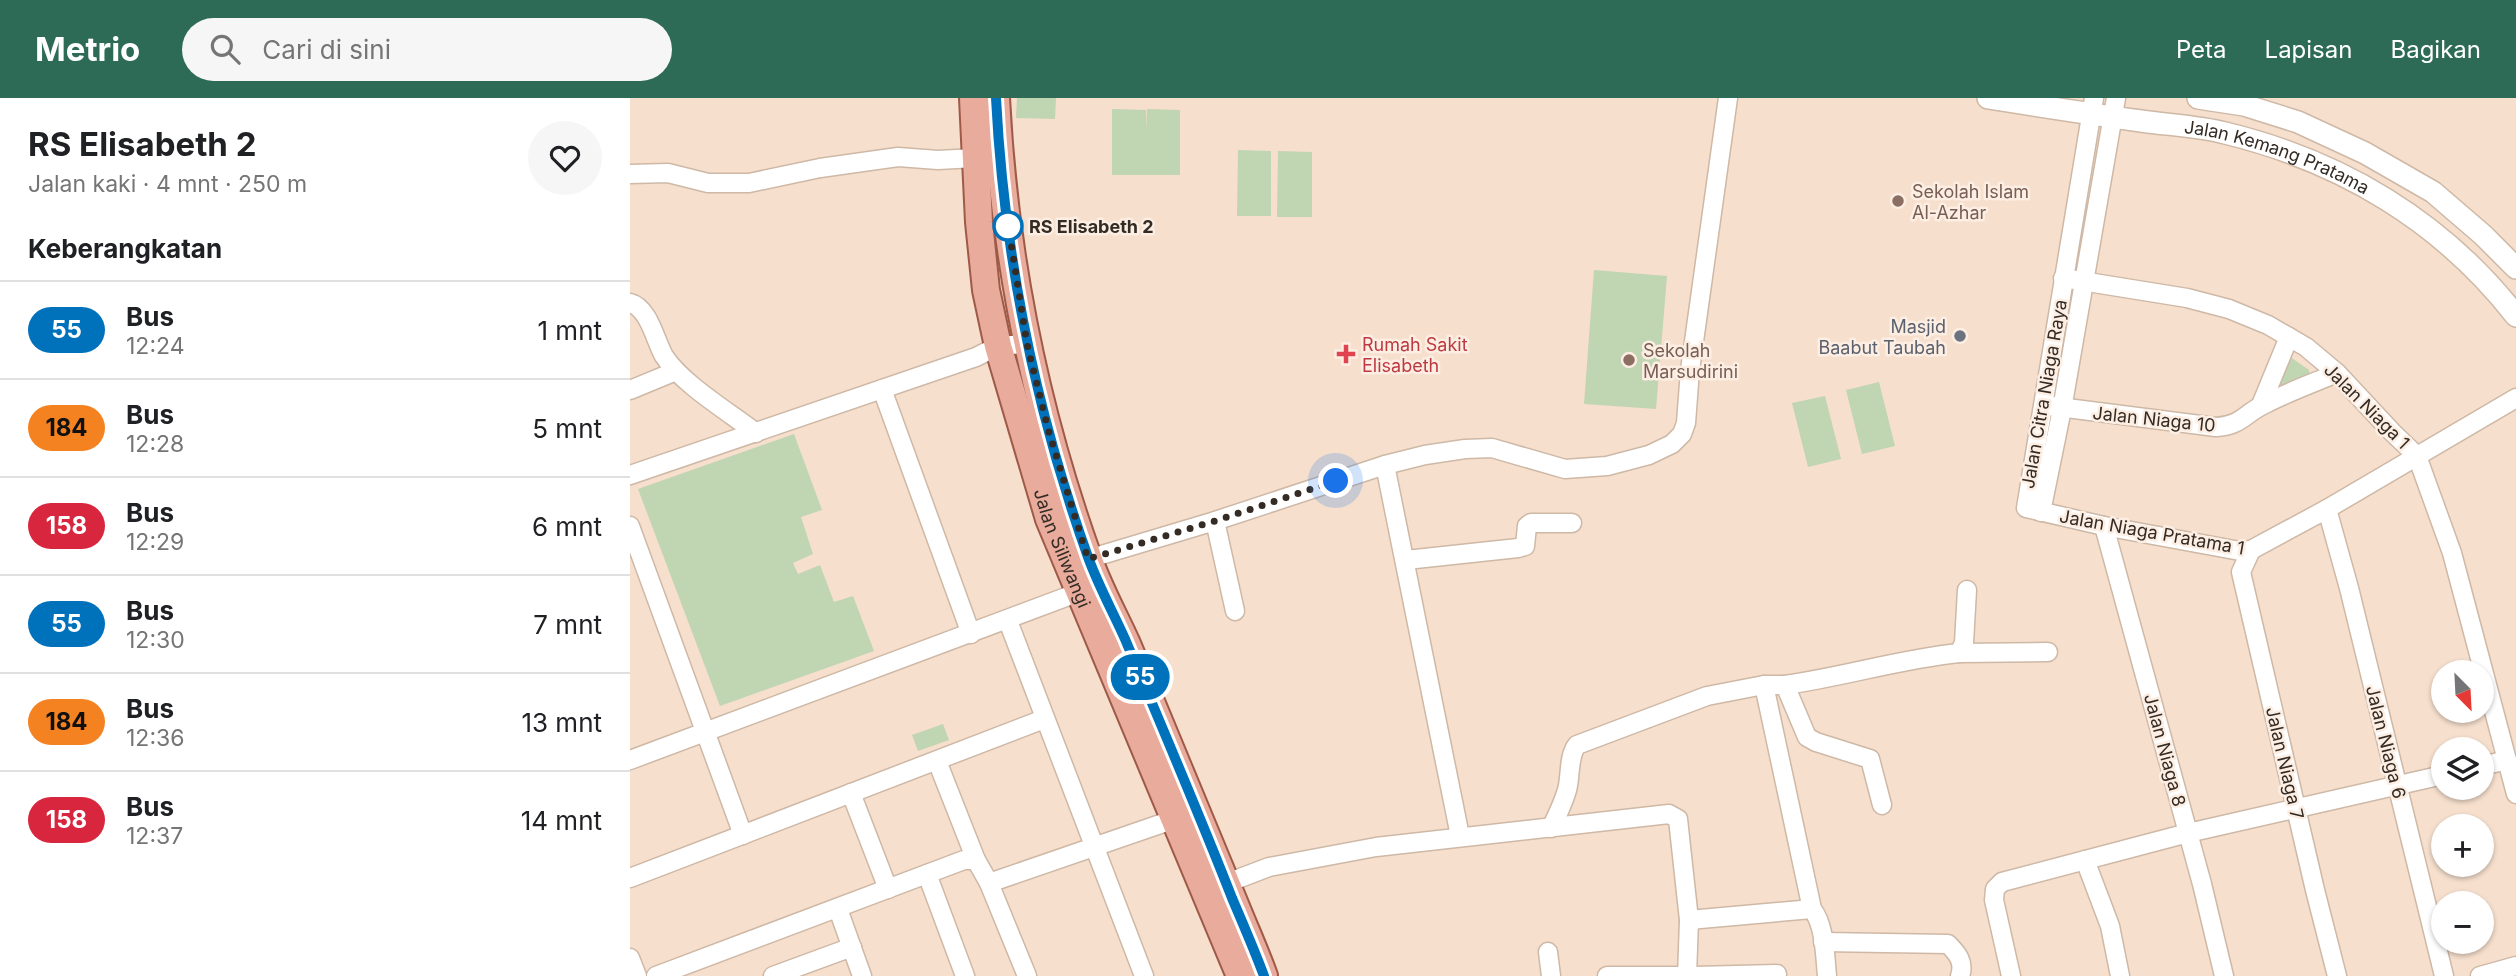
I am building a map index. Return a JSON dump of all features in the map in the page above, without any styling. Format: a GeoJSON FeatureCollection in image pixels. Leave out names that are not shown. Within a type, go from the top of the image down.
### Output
{"type":"FeatureCollection","features":[{"type":"Feature","properties":{"kind":"main road","name":"Jalan Siliwangi"},"geometry":{"type":"LineString","coordinates":[[973,98],[986,290],[998,346],[1049,519],[1089,589],[1200,815],[1264,976]]}},
{"type":"Feature","properties":{"kind":"main road","name":"Jalan Siliwangi"},"geometry":{"type":"LineString","coordinates":[[996,98],[999,156],[1027,344],[1048,429],[1088,559],[1089,589],[1175,819],[1240,976]]}},
{"type":"Feature","properties":{"kind":"street"},"geometry":{"type":"LineString","coordinates":[[1088,559],[1385,465],[1425,455],[1492,448],[1565,469],[1607,467],[1672,444],[1686,424],[1690,370],[1728,98]]}},
{"type":"Feature","properties":{"kind":"street","name":"Jalan Kemang Pratama"},"geometry":{"type":"LineString","coordinates":[[1988,98],[2113,107],[2279,148],[2331,169],[2393,202],[2455,250],[2481,274],[2516,316]]}},
{"type":"Feature","properties":{"kind":"street","name":"Jalan Kemang Pratama"},"geometry":{"type":"LineString","coordinates":[[2198,98],[2244,105],[2298,122],[2365,153],[2433,192],[2483,234],[2516,268]]}},
{"type":"Feature","properties":{"kind":"street","name":"Jalan Citra Niaga Raya"},"geometry":{"type":"LineString","coordinates":[[2092,106],[2025,506],[2041,512],[2085,280],[2113,107]]}},
{"type":"Feature","properties":{"kind":"street"},"geometry":{"type":"LineString","coordinates":[[630,174],[668,173],[708,183],[749,183],[820,168],[898,158],[975,158]]}},
{"type":"Feature","properties":{"kind":"street","name":"Jalan Niaga 1"},"geometry":{"type":"LineString","coordinates":[[2063,278],[2188,298],[2229,309],[2268,325],[2289,337],[2337,373],[2417,456],[2452,553],[2516,794]]}},
{"type":"Feature","properties":{"kind":"street"},"geometry":{"type":"LineString","coordinates":[[630,303],[641,309],[664,355],[676,371],[756,433]]}},
{"type":"Feature","properties":{"kind":"street"},"geometry":{"type":"LineString","coordinates":[[2261,405],[2289,337]]}},
{"type":"Feature","properties":{"kind":"street"},"geometry":{"type":"LineString","coordinates":[[630,475],[975,357],[998,346],[1027,344]]}},
{"type":"Feature","properties":{"kind":"street"},"geometry":{"type":"LineString","coordinates":[[630,390],[676,371]]}},
{"type":"Feature","properties":{"kind":"street","name":"Jalan Niaga 10"},"geometry":{"type":"LineString","coordinates":[[2042,403],[2062,409],[2228,427],[2242,421],[2261,405],[2337,373]]}},
{"type":"Feature","properties":{"kind":"street"},"geometry":{"type":"LineString","coordinates":[[882,389],[971,634]]}},
{"type":"Feature","properties":{"kind":"street","name":"Jalan Niaga Pratama 1"},"geometry":{"type":"LineString","coordinates":[[2041,512],[2240,551],[2251,550],[2327,509],[2516,398]]}},
{"type":"Feature","properties":{"kind":"street"},"geometry":{"type":"LineString","coordinates":[[1385,465],[1460,836]]}},
{"type":"Feature","properties":{"kind":"street","name":"Jalan Niaga 6"},"geometry":{"type":"LineString","coordinates":[[2327,509],[2444,976]]}},
{"type":"Feature","properties":{"kind":"street"},"geometry":{"type":"LineString","coordinates":[[1215,521],[1235,611]]}},
{"type":"Feature","properties":{"kind":"street"},"geometry":{"type":"LineString","coordinates":[[1406,560],[1518,548],[1525,546],[1526,531],[1531,523],[1572,523]]}},
{"type":"Feature","properties":{"kind":"street"},"geometry":{"type":"LineString","coordinates":[[630,526],[743,835]]}},
{"type":"Feature","properties":{"kind":"street","name":"Jalan Niaga 8"},"geometry":{"type":"LineString","coordinates":[[2104,526],[2224,976]]}},
{"type":"Feature","properties":{"kind":"street","name":"Jalan Niaga 7"},"geometry":{"type":"LineString","coordinates":[[2251,550],[2241,572],[2337,976]]}},
{"type":"Feature","properties":{"kind":"street"},"geometry":{"type":"LineString","coordinates":[[630,760],[1089,589]]}},
{"type":"Feature","properties":{"kind":"street"},"geometry":{"type":"LineString","coordinates":[[1959,653],[1964,643],[1967,590]]}},
{"type":"Feature","properties":{"kind":"street"},"geometry":{"type":"LineString","coordinates":[[1007,621],[1144,976]]}},
{"type":"Feature","properties":{"kind":"street"},"geometry":{"type":"LineString","coordinates":[[1551,828],[1563,804],[1573,752],[1577,745],[1707,696],[1764,685],[1819,681],[1913,659],[1959,653],[2048,652]]}},
{"type":"Feature","properties":{"kind":"street"},"geometry":{"type":"LineString","coordinates":[[1764,685],[1812,909],[1823,942],[1827,976]]}},
{"type":"Feature","properties":{"kind":"street"},"geometry":{"type":"LineString","coordinates":[[1785,685],[1807,737],[1816,743],[1870,759],[1882,805]]}},
{"type":"Feature","properties":{"kind":"street"},"geometry":{"type":"LineString","coordinates":[[630,878],[1044,719]]}},
{"type":"Feature","properties":{"kind":"street"},"geometry":{"type":"LineString","coordinates":[[2494,763],[2507,760]]}},
{"type":"Feature","properties":{"kind":"street"},"geometry":{"type":"LineString","coordinates":[[937,761],[976,860],[989,883],[1027,976]]}},
{"type":"Feature","properties":{"kind":"street"},"geometry":{"type":"LineString","coordinates":[[2011,976],[1994,900],[1995,889],[2002,882],[2188,833],[2431,778]]}},
{"type":"Feature","properties":{"kind":"street"},"geometry":{"type":"LineString","coordinates":[[851,793],[888,889]]}},
{"type":"Feature","properties":{"kind":"street"},"geometry":{"type":"LineString","coordinates":[[1227,883],[1269,867],[1313,857],[1460,836],[1674,815],[1678,819],[1689,920],[1687,976]]}},
{"type":"Feature","properties":{"kind":"street"},"geometry":{"type":"LineString","coordinates":[[989,883],[1175,819]]}},
{"type":"Feature","properties":{"kind":"street"},"geometry":{"type":"LineString","coordinates":[[656,976],[964,860],[976,860]]}},
{"type":"Feature","properties":{"kind":"street"},"geometry":{"type":"LineString","coordinates":[[2085,860],[2110,926],[2120,976]]}},
{"type":"Feature","properties":{"kind":"street"},"geometry":{"type":"LineString","coordinates":[[928,874],[965,976]]}},
{"type":"Feature","properties":{"kind":"street"},"geometry":{"type":"LineString","coordinates":[[838,909],[862,976]]}},
{"type":"Feature","properties":{"kind":"street"},"geometry":{"type":"LineString","coordinates":[[1689,920],[1812,909]]}},
{"type":"Feature","properties":{"kind":"street"},"geometry":{"type":"LineString","coordinates":[[1823,942],[1948,944],[1961,962],[1960,976]]}},
{"type":"Feature","properties":{"kind":"street"},"geometry":{"type":"LineString","coordinates":[[773,976],[852,947]]}},
{"type":"Feature","properties":{"kind":"street"},"geometry":{"type":"LineString","coordinates":[[1548,952],[1551,976]]}},
{"type":"Feature","properties":{"kind":"street"},"geometry":{"type":"LineString","coordinates":[[630,958],[637,976]]}},
{"type":"Feature","properties":{"kind":"street"},"geometry":{"type":"LineString","coordinates":[[2480,976],[2516,966]]}},
{"type":"Feature","properties":{"kind":"street"},"geometry":{"type":"LineString","coordinates":[[1694,976],[1777,974]]}},
{"type":"Feature","properties":{"kind":"street"},"geometry":{"type":"LineString","coordinates":[[1606,976],[1677,976]]}},
{"type":"Feature","properties":{"kind":"green space"},"geometry":{"type":"Polygon","coordinates":[[[1017,98],[1056,98],[1055,119],[1016,118],[1017,98]]]}},
{"type":"Feature","properties":{"kind":"green space"},"geometry":{"type":"Polygon","coordinates":[[[1112,109],[1146,110],[1146,131],[1147,109],[1180,110],[1180,175],[1112,175],[1112,109]]]}},
{"type":"Feature","properties":{"kind":"green space"},"geometry":{"type":"Polygon","coordinates":[[[1238,150],[1271,151],[1271,216],[1237,216],[1238,150]]]}},
{"type":"Feature","properties":{"kind":"green space"},"geometry":{"type":"Polygon","coordinates":[[[1278,151],[1312,152],[1312,217],[1277,217],[1278,151]]]}},
{"type":"Feature","properties":{"kind":"green space"},"geometry":{"type":"Polygon","coordinates":[[[1594,270],[1667,276],[1656,409],[1584,404],[1594,270]]]}},
{"type":"Feature","properties":{"kind":"green space"},"geometry":{"type":"Polygon","coordinates":[[[2286,354],[2309,370],[2310,379],[2268,397],[2286,354]]]}},
{"type":"Feature","properties":{"kind":"green space"},"geometry":{"type":"Polygon","coordinates":[[[1879,382],[1895,446],[1862,454],[1846,390],[1879,382]]]}},
{"type":"Feature","properties":{"kind":"green space"},"geometry":{"type":"Polygon","coordinates":[[[1825,396],[1841,459],[1808,467],[1792,403],[1825,396]]]}},
{"type":"Feature","properties":{"kind":"green space"},"geometry":{"type":"Polygon","coordinates":[[[794,434],[822,510],[801,517],[813,554],[793,563],[798,574],[820,565],[834,602],[853,596],[874,651],[720,706],[638,489],[794,434]]]}},
{"type":"Feature","properties":{"kind":"green space"},"geometry":{"type":"Polygon","coordinates":[[[943,724],[949,740],[918,751],[912,735],[943,724]]]}},
{"type":"Feature","properties":{"kind":"bus line","name":"55"},"geometry":{"type":"LineString","coordinates":[[996,98],[999,156],[1016,286],[1048,429],[1088,559],[1200,815],[1264,976]]}},
{"type":"Feature","properties":{"kind":"place","name":"Sekolah Islam Al-Azhar"},"geometry":{"type":"Point","coordinates":[1898,201]}},
{"type":"Feature","properties":{"kind":"place","name":"RS Elisabeth 2"},"geometry":{"type":"Point","coordinates":[1008,226]}},
{"type":"Feature","properties":{"kind":"place","name":"Masjid Baabut Taubah"},"geometry":{"type":"Point","coordinates":[1960,336]}},
{"type":"Feature","properties":{"kind":"place","name":"Rumah Sakit Elisabeth"},"geometry":{"type":"Point","coordinates":[1346,354]}},
{"type":"Feature","properties":{"kind":"place","name":"Sekolah Marsudirini"},"geometry":{"type":"Point","coordinates":[1629,360]}},
{"type":"Feature","properties":{"kind":"route"},"geometry":{"type":"LineString","coordinates":[[1008,226],[1027,344],[1048,429],[1088,559],[1336,481]]}}]}
